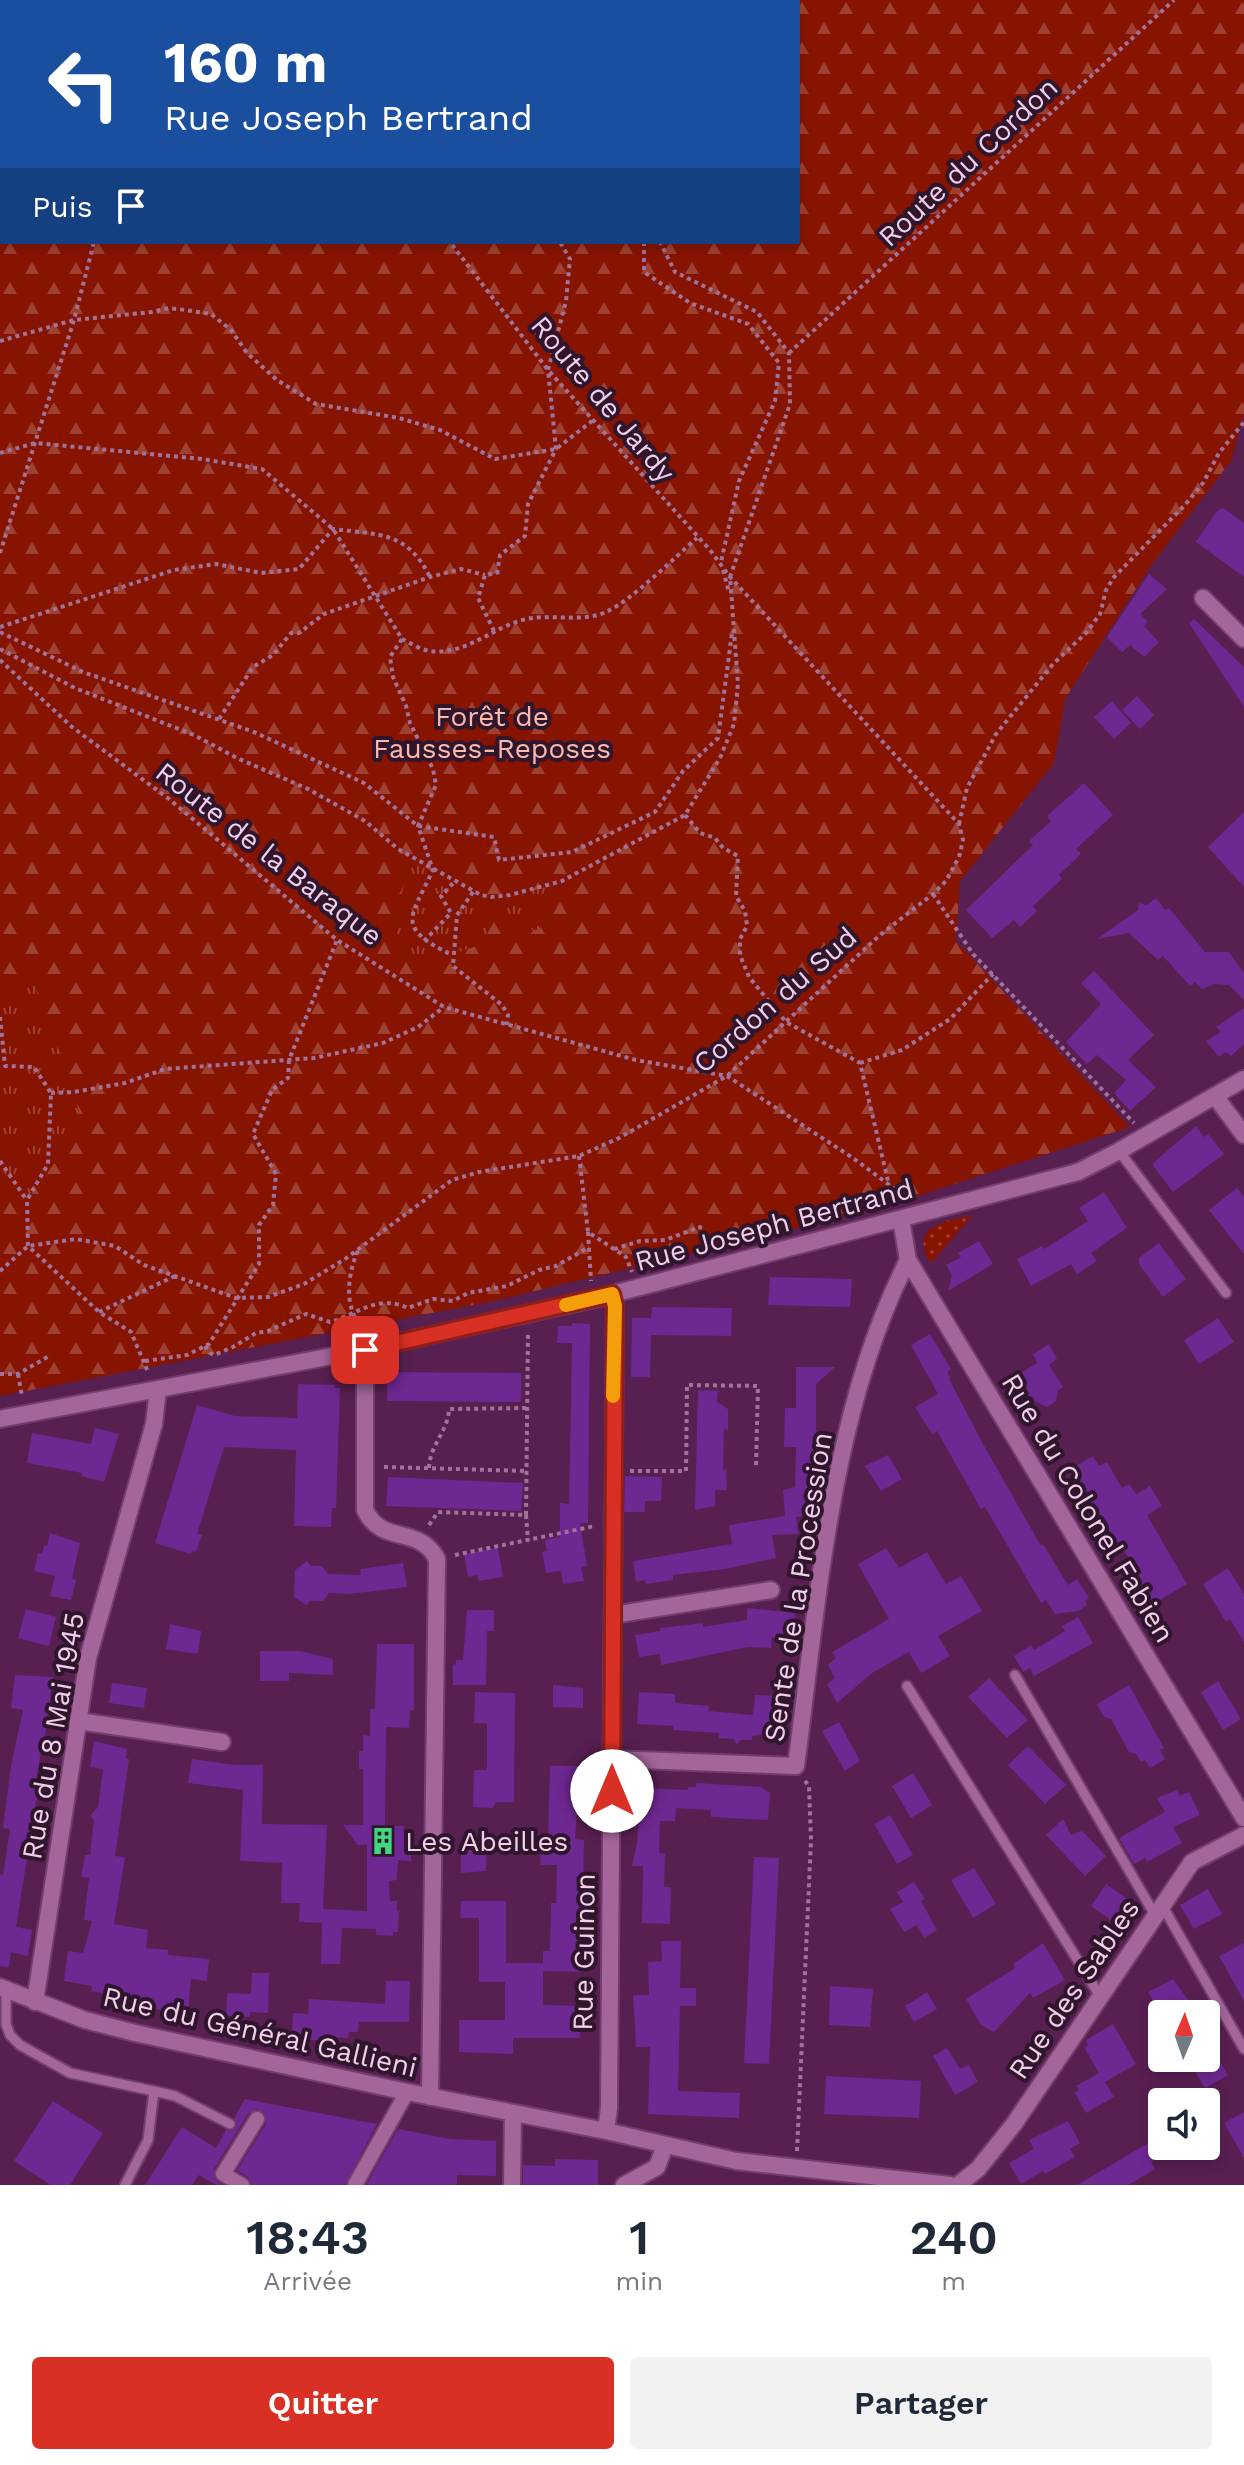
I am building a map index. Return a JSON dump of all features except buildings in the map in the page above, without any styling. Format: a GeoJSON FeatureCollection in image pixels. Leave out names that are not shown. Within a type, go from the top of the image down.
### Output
{"type":"FeatureCollection","features":[{"type":"Feature","properties":{"kind":"street"},"geometry":{"type":"LineString","coordinates":[[1203,598],[1244,639]]}},
{"type":"Feature","properties":{"kind":"street","name":"Rue Joseph Bertrand"},"geometry":{"type":"LineString","coordinates":[[0,1419],[365,1350],[612,1294],[1078,1172],[1244,1079]]}},
{"type":"Feature","properties":{"kind":"street"},"geometry":{"type":"LineString","coordinates":[[1215,1096],[1244,1135]]}},
{"type":"Feature","properties":{"kind":"street","name":"Rue du Colonel Fabien"},"geometry":{"type":"LineString","coordinates":[[901,1219],[908,1260],[1244,1818]]}},
{"type":"Feature","properties":{"kind":"street","name":"Sente de la Procession"},"geometry":{"type":"LineString","coordinates":[[796,1766],[840,1464],[869,1355],[889,1297],[908,1260]]}},
{"type":"Feature","properties":{"kind":"street","name":"Rue Guinon"},"geometry":{"type":"LineString","coordinates":[[606,2131],[609,2108],[612,1759],[615,1306],[612,1294]]}},
{"type":"Feature","properties":{"kind":"street"},"geometry":{"type":"LineString","coordinates":[[365,1350],[365,1510],[371,1523],[430,1546],[437,1559],[430,2097]]}},
{"type":"Feature","properties":{"kind":"street","name":"Rue du 8 Mai 1945"},"geometry":{"type":"LineString","coordinates":[[35,2002],[88,1658],[154,1424],[158,1389]]}},
{"type":"Feature","properties":{"kind":"street"},"geometry":{"type":"LineString","coordinates":[[613,1615],[771,1590]]}},
{"type":"Feature","properties":{"kind":"street"},"geometry":{"type":"LineString","coordinates":[[78,1721],[222,1742]]}},
{"type":"Feature","properties":{"kind":"street"},"geometry":{"type":"LineString","coordinates":[[612,1759],[796,1766]]}},
{"type":"Feature","properties":{"kind":"street","name":"Rue des Sables"},"geometry":{"type":"LineString","coordinates":[[958,2185],[978,2169],[1014,2124],[1192,1862],[1244,1835]]}},
{"type":"Feature","properties":{"kind":"street","name":"Rue du Général Gallieni"},"geometry":{"type":"LineString","coordinates":[[3,1989],[85,2020],[122,2030],[736,2161],[950,2185]]}},
{"type":"Feature","properties":{"kind":"street"},"geometry":{"type":"LineString","coordinates":[[355,2185],[407,2092]]}},
{"type":"Feature","properties":{"kind":"street"},"geometry":{"type":"LineString","coordinates":[[512,2185],[513,2113]]}},
{"type":"Feature","properties":{"kind":"street"},"geometry":{"type":"LineString","coordinates":[[242,2185],[223,2174],[257,2119]]}},
{"type":"Feature","properties":{"kind":"street"},"geometry":{"type":"LineString","coordinates":[[624,2185],[657,2167],[665,2145]]}},
{"type":"Feature","properties":{"kind":"lane"},"geometry":{"type":"LineString","coordinates":[[1119,1151],[1226,1293]]}},
{"type":"Feature","properties":{"kind":"lane"},"geometry":{"type":"LineString","coordinates":[[1015,1675],[1244,2049]]}},
{"type":"Feature","properties":{"kind":"lane"},"geometry":{"type":"LineString","coordinates":[[907,1686],[1100,1996]]}},
{"type":"Feature","properties":{"kind":"lane"},"geometry":{"type":"LineString","coordinates":[[3,1989],[6,2024],[10,2035],[20,2045],[70,2073],[175,2096],[230,2124]]}},
{"type":"Feature","properties":{"kind":"lane"},"geometry":{"type":"LineString","coordinates":[[125,2185],[148,2140],[154,2091]]}},
{"type":"Feature","properties":{"kind":"path","name":"Route du Cordon"},"geometry":{"type":"LineString","coordinates":[[789,353],[1174,0]]}},
{"type":"Feature","properties":{"kind":"path"},"geometry":{"type":"LineString","coordinates":[[0,553],[74,320],[93,244]]}},
{"type":"Feature","properties":{"kind":"path","name":"Route de Jardy"},"geometry":{"type":"LineString","coordinates":[[452,244],[548,370],[721,562],[730,577]]}},
{"type":"Feature","properties":{"kind":"path"},"geometry":{"type":"LineString","coordinates":[[556,449],[548,370],[568,287],[570,259],[561,244]]}},
{"type":"Feature","properties":{"kind":"path"},"geometry":{"type":"LineString","coordinates":[[0,629],[83,672],[254,732],[364,783],[418,826],[494,837],[499,860],[572,852],[655,812],[683,771],[718,738],[732,635],[729,589],[721,562],[739,481],[775,401],[779,363],[748,324],[690,303],[644,272],[644,244]]}},
{"type":"Feature","properties":{"kind":"path"},"geometry":{"type":"LineString","coordinates":[[0,649],[75,688],[194,735],[308,789],[365,821],[398,849],[433,870],[473,892],[491,897],[562,881],[685,815],[720,758],[734,724],[738,684],[730,577],[790,404],[789,353],[757,312],[675,272],[661,244]]}},
{"type":"Feature","properties":{"kind":"path"},"geometry":{"type":"LineString","coordinates":[[0,341],[74,320],[169,308],[211,314],[231,330],[247,353],[277,380],[316,404],[440,430],[495,459],[556,449]]}},
{"type":"Feature","properties":{"kind":"path"},"geometry":{"type":"LineString","coordinates":[[218,719],[253,667],[273,655],[291,633],[299,633],[324,614],[461,569],[485,575],[497,573],[500,555],[525,536],[528,504],[556,449],[592,421]]}},
{"type":"Feature","properties":{"kind":"path","name":"Cordon du Sud"},"geometry":{"type":"LineString","coordinates":[[28,1246],[76,1239],[115,1246],[144,1265],[236,1298],[268,1297],[304,1284],[359,1249],[452,1180],[479,1172],[579,1156],[619,1138],[727,1076],[880,935],[946,881],[959,857],[963,840],[959,824],[967,788],[996,734],[1053,664],[1086,633],[1100,614],[1106,590],[1114,577],[1184,506],[1244,422]]}},
{"type":"Feature","properties":{"kind":"path"},"geometry":{"type":"LineString","coordinates":[[0,453],[35,443],[202,459],[262,469],[333,529],[402,639],[428,651],[450,650],[475,643],[494,631],[531,618],[605,613],[697,538]]}},
{"type":"Feature","properties":{"kind":"path"},"geometry":{"type":"LineString","coordinates":[[333,529],[391,536],[420,556],[430,577]]}},
{"type":"Feature","properties":{"kind":"path"},"geometry":{"type":"LineString","coordinates":[[0,629],[174,570],[216,564],[261,573],[299,569],[333,529]]}},
{"type":"Feature","properties":{"kind":"path"},"geometry":{"type":"LineString","coordinates":[[485,575],[478,598],[494,631]]}},
{"type":"Feature","properties":{"kind":"path"},"geometry":{"type":"LineString","coordinates":[[730,577],[959,824]]}},
{"type":"Feature","properties":{"kind":"path"},"geometry":{"type":"LineString","coordinates":[[402,639],[390,657],[393,677],[410,723],[433,769],[436,785],[418,826],[433,870],[411,916],[414,931],[424,941],[452,955]]}},
{"type":"Feature","properties":{"kind":"path","name":"Route de la Baraque"},"geometry":{"type":"LineString","coordinates":[[0,660],[72,727],[169,799],[337,940],[444,1007],[636,1060],[727,1076]]}},
{"type":"Feature","properties":{"kind":"path"},"geometry":{"type":"LineString","coordinates":[[685,815],[700,833],[715,838],[723,848],[738,856],[736,896],[745,911],[747,926],[740,939],[740,955],[749,977],[786,1022],[860,1063],[902,1050],[950,1019],[993,974]]}},
{"type":"Feature","properties":{"kind":"path"},"geometry":{"type":"LineString","coordinates":[[424,941],[451,913],[441,896],[454,882]]}},
{"type":"Feature","properties":{"kind":"path"},"geometry":{"type":"LineString","coordinates":[[473,892],[457,915],[453,966],[502,1005],[508,1015],[507,1025]]}},
{"type":"Feature","properties":{"kind":"path"},"geometry":{"type":"LineString","coordinates":[[933,894],[973,954],[1146,1136]]}},
{"type":"Feature","properties":{"kind":"path"},"geometry":{"type":"LineString","coordinates":[[145,1361],[187,1355],[209,1344],[259,1264],[259,1225],[273,1205],[276,1174],[253,1134],[272,1090],[288,1078],[289,1060],[337,940]]}},
{"type":"Feature","properties":{"kind":"path"},"geometry":{"type":"LineString","coordinates":[[51,1093],[125,1083],[165,1069],[314,1058],[383,1043],[418,1027],[444,1007]]}},
{"type":"Feature","properties":{"kind":"path"},"geometry":{"type":"LineString","coordinates":[[0,1017],[3,1068],[34,1067],[51,1093],[48,1164],[27,1200],[28,1246],[99,1312],[131,1332],[147,1368]]}},
{"type":"Feature","properties":{"kind":"path"},"geometry":{"type":"LineString","coordinates":[[860,1063],[889,1185]]}},
{"type":"Feature","properties":{"kind":"path"},"geometry":{"type":"LineString","coordinates":[[727,1076],[908,1198]]}},
{"type":"Feature","properties":{"kind":"path"},"geometry":{"type":"LineString","coordinates":[[579,1156],[590,1278]]}},
{"type":"Feature","properties":{"kind":"path"},"geometry":{"type":"LineString","coordinates":[[0,1161],[27,1200]]}},
{"type":"Feature","properties":{"kind":"path"},"geometry":{"type":"LineString","coordinates":[[614,1249],[640,1241],[665,1240],[700,1227],[705,1250]]}},
{"type":"Feature","properties":{"kind":"path"},"geometry":{"type":"LineString","coordinates":[[588,1232],[626,1257],[631,1268]]}},
{"type":"Feature","properties":{"kind":"path"},"geometry":{"type":"LineString","coordinates":[[0,1271],[28,1246]]}},
{"type":"Feature","properties":{"kind":"path"},"geometry":{"type":"LineString","coordinates":[[205,1346],[214,1355],[256,1333],[306,1314],[330,1322],[375,1302],[397,1303],[408,1308],[433,1299],[453,1301],[468,1293],[507,1286],[539,1270],[556,1266],[589,1247]]}},
{"type":"Feature","properties":{"kind":"path"},"geometry":{"type":"LineString","coordinates":[[359,1249],[351,1276],[352,1312],[359,1327]]}},
{"type":"Feature","properties":{"kind":"path"},"geometry":{"type":"LineString","coordinates":[[99,1312],[175,1276]]}},
{"type":"Feature","properties":{"kind":"path"},"geometry":{"type":"LineString","coordinates":[[528,1540],[529,1313]]}},
{"type":"Feature","properties":{"kind":"path"},"geometry":{"type":"LineString","coordinates":[[0,1374],[18,1374],[51,1355]]}},
{"type":"Feature","properties":{"kind":"path"},"geometry":{"type":"LineString","coordinates":[[181,1362],[187,1355]]}},
{"type":"Feature","properties":{"kind":"path"},"geometry":{"type":"LineString","coordinates":[[18,1374],[21,1392]]}},
{"type":"Feature","properties":{"kind":"path"},"geometry":{"type":"LineString","coordinates":[[612,1471],[686,1471],[687,1385],[758,1386],[756,1466]]}},
{"type":"Feature","properties":{"kind":"path"},"geometry":{"type":"LineString","coordinates":[[679,1399],[687,1398]]}},
{"type":"Feature","properties":{"kind":"path"},"geometry":{"type":"LineString","coordinates":[[429,1468],[430,1454],[448,1421],[449,1409],[528,1408]]}},
{"type":"Feature","properties":{"kind":"path"},"geometry":{"type":"LineString","coordinates":[[679,1441],[685,1442]]}},
{"type":"Feature","properties":{"kind":"path"},"geometry":{"type":"LineString","coordinates":[[365,1466],[527,1471]]}},
{"type":"Feature","properties":{"kind":"path"},"geometry":{"type":"LineString","coordinates":[[417,1539],[438,1512],[526,1515]]}},
{"type":"Feature","properties":{"kind":"path"},"geometry":{"type":"LineString","coordinates":[[437,1559],[612,1523]]}},
{"type":"Feature","properties":{"kind":"path","name":"Sente de la Procession"},"geometry":{"type":"LineString","coordinates":[[796,1766],[809,1786],[811,1840],[797,2169]]}},
{"type":"Feature","properties":{"kind":"green space","name":"Forêt de Fausses-Reposes"},"geometry":{"type":"Polygon","coordinates":[[[800,0],[1244,0],[1244,413],[1231,461],[1152,564],[1065,699],[1054,763],[960,881],[956,941],[1130,1127],[880,1208],[489,1302],[0,1396],[0,244],[800,244],[800,0]]]}},
{"type":"Feature","properties":{"kind":"green space"},"geometry":{"type":"Polygon","coordinates":[[[411,860],[480,897],[505,897],[545,887],[549,904],[545,924],[537,930],[520,929],[494,902],[487,935],[479,944],[443,956],[421,957],[412,954],[398,940],[395,927],[411,860]]]}},
{"type":"Feature","properties":{"kind":"green space"},"geometry":{"type":"Polygon","coordinates":[[[0,976],[33,981],[74,1092],[82,1126],[27,1200],[0,1194],[0,976]]]}},
{"type":"Feature","properties":{"kind":"green space"},"geometry":{"type":"Polygon","coordinates":[[[973,1215],[931,1263],[925,1251],[927,1233],[941,1224],[973,1215]]]}},
{"type":"Feature","properties":{"kind":"slow traffic"},"geometry":{"type":"LineString","coordinates":[[566,1305],[612,1294],[615,1306],[613,1396]]}},
{"type":"Feature","properties":{"kind":"place","name":"Les Abeilles"},"geometry":{"type":"Point","coordinates":[383,1841]}},
{"type":"Feature","properties":{"kind":"route"},"geometry":{"type":"LineString","coordinates":[[365,1350],[612,1294],[615,1306],[612,1791]]}}]}
